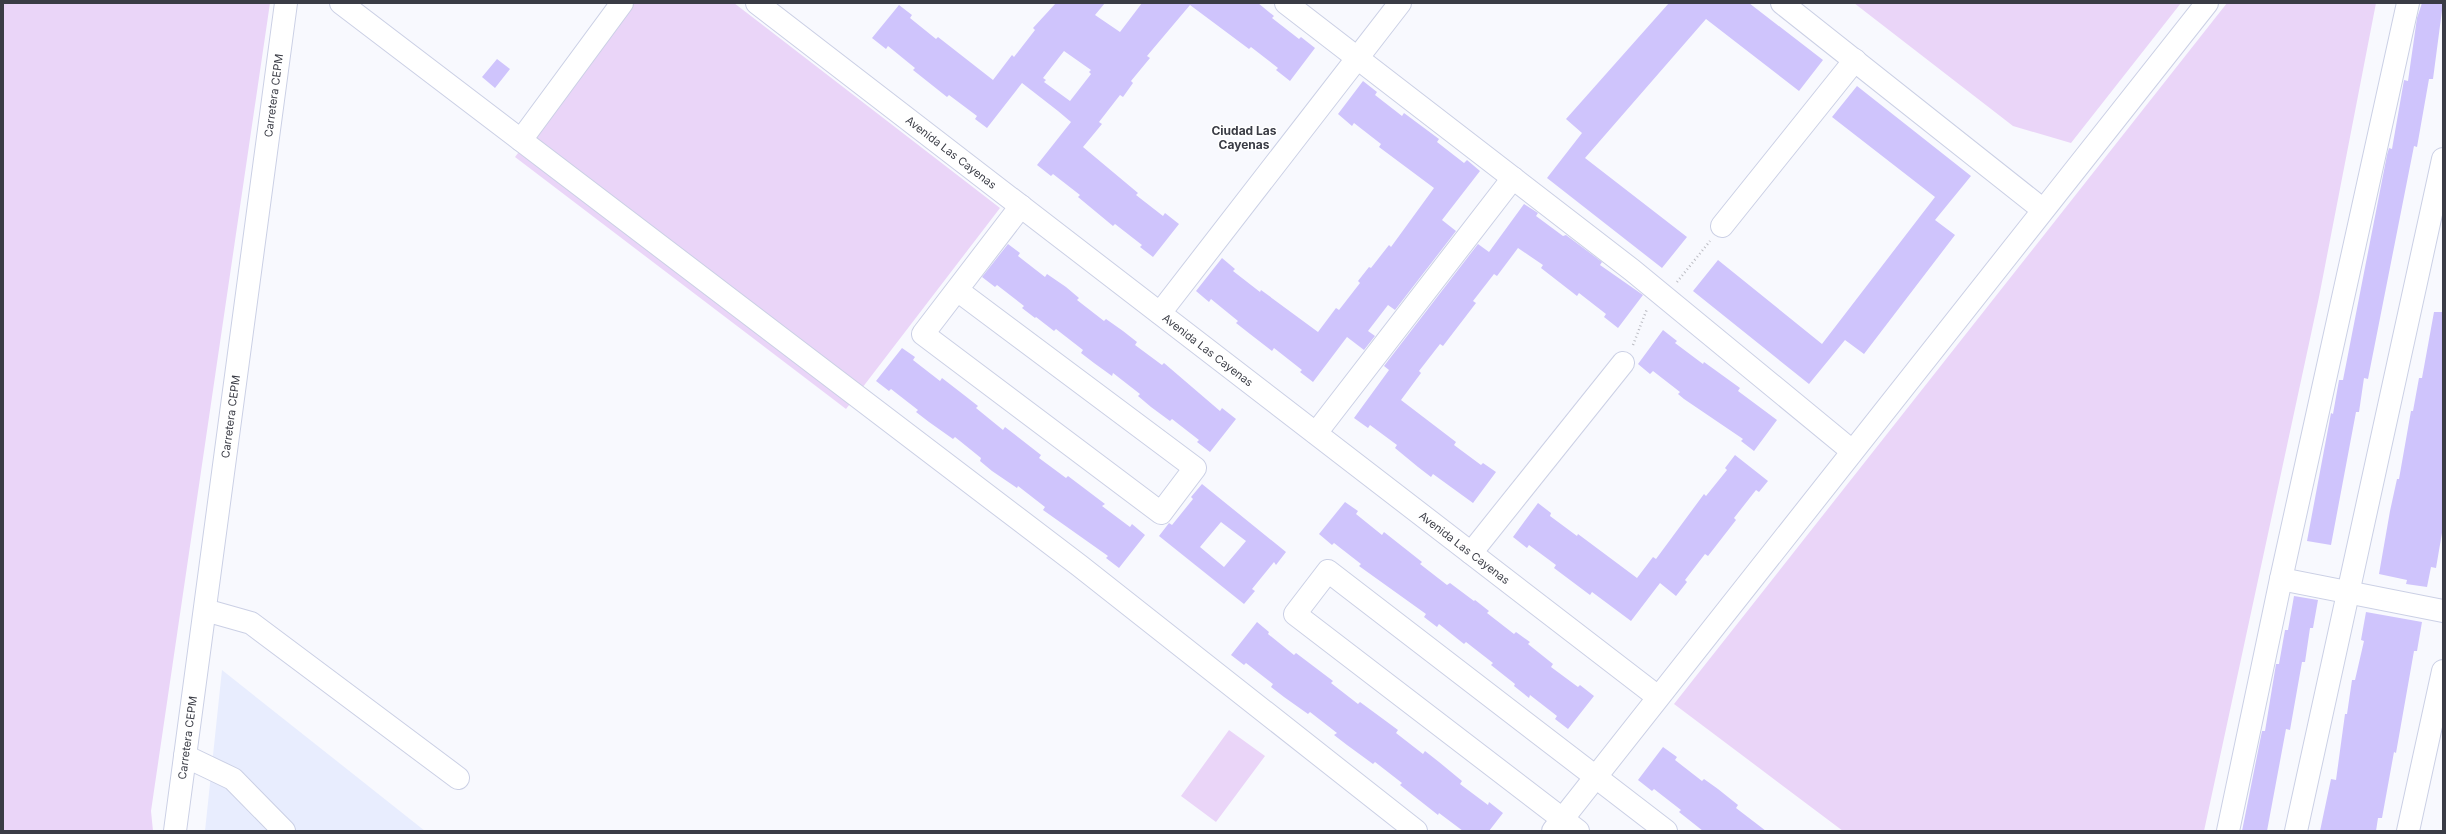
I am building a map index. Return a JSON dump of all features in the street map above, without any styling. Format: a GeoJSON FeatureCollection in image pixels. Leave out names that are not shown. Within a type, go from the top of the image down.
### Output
{"type":"FeatureCollection","features":[{"type":"Feature","properties":{"kind":"street","name":"Carretera CEPM"},"geometry":{"type":"LineString","coordinates":[[175,831],[286,3]]}},
{"type":"Feature","properties":{"kind":"street"},"geometry":{"type":"LineString","coordinates":[[341,3],[1080,566],[1402,827]]}},
{"type":"Feature","properties":{"kind":"street"},"geometry":{"type":"LineString","coordinates":[[521,140],[622,3]]}},
{"type":"Feature","properties":{"kind":"street","name":"Avenida Las Cayenas"},"geometry":{"type":"LineString","coordinates":[[757,3],[1658,697]]}},
{"type":"Feature","properties":{"kind":"street"},"geometry":{"type":"LineString","coordinates":[[1286,3],[1358,57],[1632,270],[1852,451]]}},
{"type":"Feature","properties":{"kind":"street"},"geometry":{"type":"LineString","coordinates":[[1160,313],[1400,3]]}},
{"type":"Feature","properties":{"kind":"street"},"geometry":{"type":"LineString","coordinates":[[1782,3],[2042,209]]}},
{"type":"Feature","properties":{"kind":"street"},"geometry":{"type":"LineString","coordinates":[[1666,831],[1595,777],[1328,572],[1295,614],[1564,827],[1595,777],[2042,209],[2207,3]]}},
{"type":"Feature","properties":{"kind":"street"},"geometry":{"type":"LineString","coordinates":[[2228,831],[2281,579],[2408,3]]}},
{"type":"Feature","properties":{"kind":"street"},"geometry":{"type":"LineString","coordinates":[[1722,226],[1855,60]]}},
{"type":"Feature","properties":{"kind":"street"},"geometry":{"type":"LineString","coordinates":[[2296,831],[2443,159]]}},
{"type":"Feature","properties":{"kind":"street"},"geometry":{"type":"LineString","coordinates":[[1316,433],[1513,178]]}},
{"type":"Feature","properties":{"kind":"street"},"geometry":{"type":"LineString","coordinates":[[957,290],[1195,468],[1161,513],[923,334],[1021,206]]}},
{"type":"Feature","properties":{"kind":"street"},"geometry":{"type":"LineString","coordinates":[[1471,553],[1623,363]]}},
{"type":"Feature","properties":{"kind":"street"},"geometry":{"type":"LineString","coordinates":[[2281,579],[2443,611]]}},
{"type":"Feature","properties":{"kind":"street"},"geometry":{"type":"LineString","coordinates":[[205,610],[251,623],[458,778]]}},
{"type":"Feature","properties":{"kind":"street"},"geometry":{"type":"LineString","coordinates":[[2408,831],[2443,671]]}},
{"type":"Feature","properties":{"kind":"street"},"geometry":{"type":"LineString","coordinates":[[185,756],[233,779],[284,831]]}},
{"type":"Feature","properties":{"kind":"shaded area"},"geometry":{"type":"Polygon","coordinates":[[[3,3],[270,3],[151,811],[153,831],[3,831],[3,3]]]}},
{"type":"Feature","properties":{"kind":"shaded area"},"geometry":{"type":"Polygon","coordinates":[[[633,3],[734,3],[1000,208],[846,409],[515,157],[633,3]]]}},
{"type":"Feature","properties":{"kind":"shaded area"},"geometry":{"type":"Polygon","coordinates":[[[1854,3],[2181,3],[2071,143],[2013,126],[1854,3]]]}},
{"type":"Feature","properties":{"kind":"shaded area"},"geometry":{"type":"Polygon","coordinates":[[[2227,3],[2376,3],[2319,297],[2204,831],[1843,831],[1674,704],[2227,3]]]}},
{"type":"Feature","properties":{"kind":"shaded area"},"geometry":{"type":"Polygon","coordinates":[[[222,670],[425,831],[205,831],[222,670]]]}},
{"type":"Feature","properties":{"kind":"shaded area"},"geometry":{"type":"Polygon","coordinates":[[[1229,730],[1265,756],[1216,822],[1181,796],[1229,730]]]}},
{"type":"Feature","properties":{"kind":"building"},"geometry":{"type":"Polygon","coordinates":[[[1056,3],[1105,3],[1095,15],[1120,32],[1142,3],[1258,3],[1274,16],[1272,18],[1299,39],[1301,37],[1315,48],[1290,81],[1276,70],[1278,68],[1251,47],[1249,49],[1190,5],[1147,56],[1150,58],[1131,81],[1133,83],[1123,97],[1120,95],[1099,122],[1102,124],[1083,147],[1138,193],[1136,195],[1163,216],[1165,213],[1179,224],[1153,257],[1140,247],[1142,245],[1115,224],[1113,226],[1078,197],[1080,195],[1053,174],[1051,176],[1037,165],[1071,122],[1058,111],[1022,83],[987,128],[975,119],[977,116],[949,95],[947,97],[913,70],[915,68],[888,46],[886,49],[872,38],[899,5],[912,15],[910,18],[936,39],[938,37],[993,80],[1012,55],[1014,57],[1035,30],[1033,28],[1056,3]],[[1064,51],[1043,78],[1046,80],[1044,82],[1070,101],[1091,74],[1089,72],[1091,70],[1064,51]]]}},
{"type":"Feature","properties":{"kind":"building"},"geometry":{"type":"Polygon","coordinates":[[[1669,3],[1749,3],[1823,60],[1799,91],[1706,19],[1585,158],[1687,237],[1662,268],[1547,178],[1582,133],[1566,119],[1669,3]]]}},
{"type":"Feature","properties":{"kind":"building"},"geometry":{"type":"Polygon","coordinates":[[[2422,3],[2443,3],[2433,79],[2429,79],[2417,147],[2414,146],[2368,379],[2364,378],[2359,412],[2356,412],[2331,545],[2307,541],[2331,413],[2333,414],[2339,380],[2343,380],[2387,155],[2389,148],[2392,149],[2404,80],[2408,81],[2417,18],[2422,3]]]}},
{"type":"Feature","properties":{"kind":"building"},"geometry":{"type":"Polygon","coordinates":[[[497,59],[510,69],[495,88],[482,77],[497,59]]]}},
{"type":"Feature","properties":{"kind":"building"},"geometry":{"type":"Polygon","coordinates":[[[1363,81],[1377,92],[1375,95],[1402,116],[1404,113],[1439,139],[1437,142],[1464,163],[1467,160],[1480,171],[1442,220],[1456,231],[1395,310],[1388,305],[1368,331],[1375,336],[1364,350],[1347,337],[1313,382],[1300,372],[1302,370],[1274,348],[1272,351],[1236,323],[1238,321],[1211,299],[1209,302],[1196,291],[1222,258],[1235,269],[1233,271],[1260,292],[1261,290],[1318,332],[1336,308],[1339,310],[1360,283],[1358,281],[1369,267],[1371,268],[1389,245],[1391,247],[1434,188],[1379,147],[1381,144],[1354,123],[1352,126],[1338,114],[1363,81]]]}},
{"type":"Feature","properties":{"kind":"building"},"geometry":{"type":"Polygon","coordinates":[[[1857,86],[1971,176],[1935,220],[1955,235],[1864,354],[1845,340],[1809,384],[1693,291],[1718,260],[1822,344],[1935,197],[1832,117],[1857,86]]]}},
{"type":"Feature","properties":{"kind":"building"},"geometry":{"type":"Polygon","coordinates":[[[1524,204],[1538,213],[1536,216],[1563,236],[1566,235],[1602,262],[1600,265],[1643,295],[1618,328],[1604,317],[1606,314],[1579,293],[1577,296],[1541,268],[1543,265],[1518,248],[1497,276],[1494,274],[1473,301],[1476,303],[1443,346],[1440,344],[1419,371],[1421,373],[1401,400],[1456,442],[1454,445],[1481,465],[1483,463],[1496,472],[1473,503],[1433,474],[1431,477],[1395,448],[1397,445],[1370,425],[1368,428],[1354,418],[1389,370],[1384,366],[1478,244],[1489,252],[1524,204]]]}},
{"type":"Feature","properties":{"kind":"building"},"geometry":{"type":"Polygon","coordinates":[[[1008,244],[1020,253],[1018,256],[1045,277],[1047,274],[1066,287],[1079,298],[1077,300],[1104,321],[1106,319],[1123,331],[1137,342],[1135,345],[1162,365],[1164,363],[1220,411],[1222,408],[1236,419],[1210,452],[1197,442],[1199,440],[1172,419],[1170,421],[1151,407],[1138,396],[1140,394],[1113,373],[1112,376],[1081,353],[1083,350],[1056,329],[1054,331],[1036,317],[1035,318],[1022,308],[1024,306],[997,285],[995,287],[982,277],[1008,244]]]}},
{"type":"Feature","properties":{"kind":"building"},"geometry":{"type":"Polygon","coordinates":[[[2434,312],[2443,312],[2443,527],[2436,568],[2431,567],[2427,587],[2406,584],[2407,580],[2379,574],[2390,511],[2397,479],[2399,479],[2411,411],[2413,411],[2419,378],[2422,378],[2434,312]]]}},
{"type":"Feature","properties":{"kind":"building"},"geometry":{"type":"Polygon","coordinates":[[[1663,330],[1677,341],[1675,343],[1703,364],[1704,362],[1740,388],[1738,391],[1777,420],[1754,451],[1741,441],[1743,439],[1684,399],[1678,394],[1680,392],[1653,371],[1650,374],[1638,364],[1663,330]]]}},
{"type":"Feature","properties":{"kind":"building"},"geometry":{"type":"Polygon","coordinates":[[[902,348],[915,357],[913,360],[940,381],[942,378],[978,406],[976,408],[1003,430],[1005,427],[1041,455],[1039,458],[1066,478],[1068,476],[1105,504],[1102,506],[1130,527],[1132,524],[1145,535],[1119,568],[1106,558],[1108,556],[1043,510],[1045,507],[1018,486],[1017,488],[992,471],[980,461],[981,458],[955,437],[953,439],[929,422],[916,412],[918,410],[891,389],[889,391],[876,381],[902,348]]]}},
{"type":"Feature","properties":{"kind":"building"},"geometry":{"type":"Polygon","coordinates":[[[1735,455],[1768,481],[1759,492],[1756,490],[1734,518],[1736,520],[1708,556],[1705,554],[1685,580],[1687,582],[1676,596],[1660,583],[1631,621],[1592,592],[1590,595],[1554,568],[1556,565],[1529,545],[1527,548],[1513,537],[1538,503],[1551,513],[1550,516],[1577,536],[1578,534],[1637,578],[1653,557],[1656,559],[1704,494],[1706,496],[1727,470],[1725,468],[1735,455]]]}},
{"type":"Feature","properties":{"kind":"building"},"geometry":{"type":"Polygon","coordinates":[[[1202,484],[1286,552],[1276,565],[1274,562],[1252,589],[1255,591],[1244,604],[1159,536],[1169,523],[1172,525],[1193,499],[1191,497],[1202,484]],[[1221,522],[1200,547],[1224,567],[1246,541],[1221,522]]]}},
{"type":"Feature","properties":{"kind":"building"},"geometry":{"type":"Polygon","coordinates":[[[1345,502],[1358,511],[1356,514],[1382,535],[1384,532],[1422,562],[1420,564],[1447,585],[1450,583],[1474,601],[1475,600],[1489,611],[1487,613],[1514,634],[1516,632],[1530,642],[1528,644],[1553,664],[1551,667],[1578,687],[1580,685],[1594,696],[1568,729],[1555,719],[1557,716],[1530,695],[1529,698],[1514,686],[1515,684],[1491,665],[1493,663],[1466,642],[1464,644],[1439,624],[1437,627],[1424,617],[1426,614],[1359,566],[1361,564],[1334,543],[1332,545],[1319,534],[1345,502]]]}},
{"type":"Feature","properties":{"kind":"building"},"geometry":{"type":"Polygon","coordinates":[[[2294,596],[2318,600],[2313,628],[2310,628],[2305,662],[2302,662],[2290,730],[2286,729],[2267,831],[2242,831],[2262,731],[2265,731],[2276,664],[2279,664],[2285,630],[2288,630],[2294,596]]]}},
{"type":"Feature","properties":{"kind":"building"},"geometry":{"type":"Polygon","coordinates":[[[2366,612],[2422,622],[2417,651],[2414,651],[2396,753],[2394,752],[2382,818],[2378,818],[2376,831],[2320,831],[2331,779],[2336,780],[2345,714],[2347,714],[2352,680],[2355,680],[2364,641],[2361,640],[2366,612]]]}},
{"type":"Feature","properties":{"kind":"building"},"geometry":{"type":"Polygon","coordinates":[[[1257,622],[1269,632],[1268,634],[1294,655],[1296,653],[1333,681],[1331,683],[1358,704],[1360,702],[1398,730],[1396,733],[1423,754],[1425,751],[1439,762],[1462,781],[1460,784],[1488,805],[1489,802],[1503,813],[1489,831],[1463,831],[1439,813],[1438,815],[1400,785],[1402,783],[1375,762],[1373,764],[1347,745],[1334,735],[1337,733],[1310,712],[1308,714],[1284,697],[1271,687],[1273,684],[1246,663],[1244,665],[1231,655],[1257,622]]]}},
{"type":"Feature","properties":{"kind":"building"},"geometry":{"type":"Polygon","coordinates":[[[1663,747],[1677,757],[1675,760],[1702,781],[1704,779],[1718,789],[1738,805],[1736,808],[1766,831],[1703,831],[1679,812],[1681,810],[1654,789],[1652,791],[1638,780],[1663,747]]]}},
{"type":"Feature","properties":{"kind":"district","name":"Ciudad Las Cayenas"},"geometry":{"type":"Point","coordinates":[1244,138]}}]}
